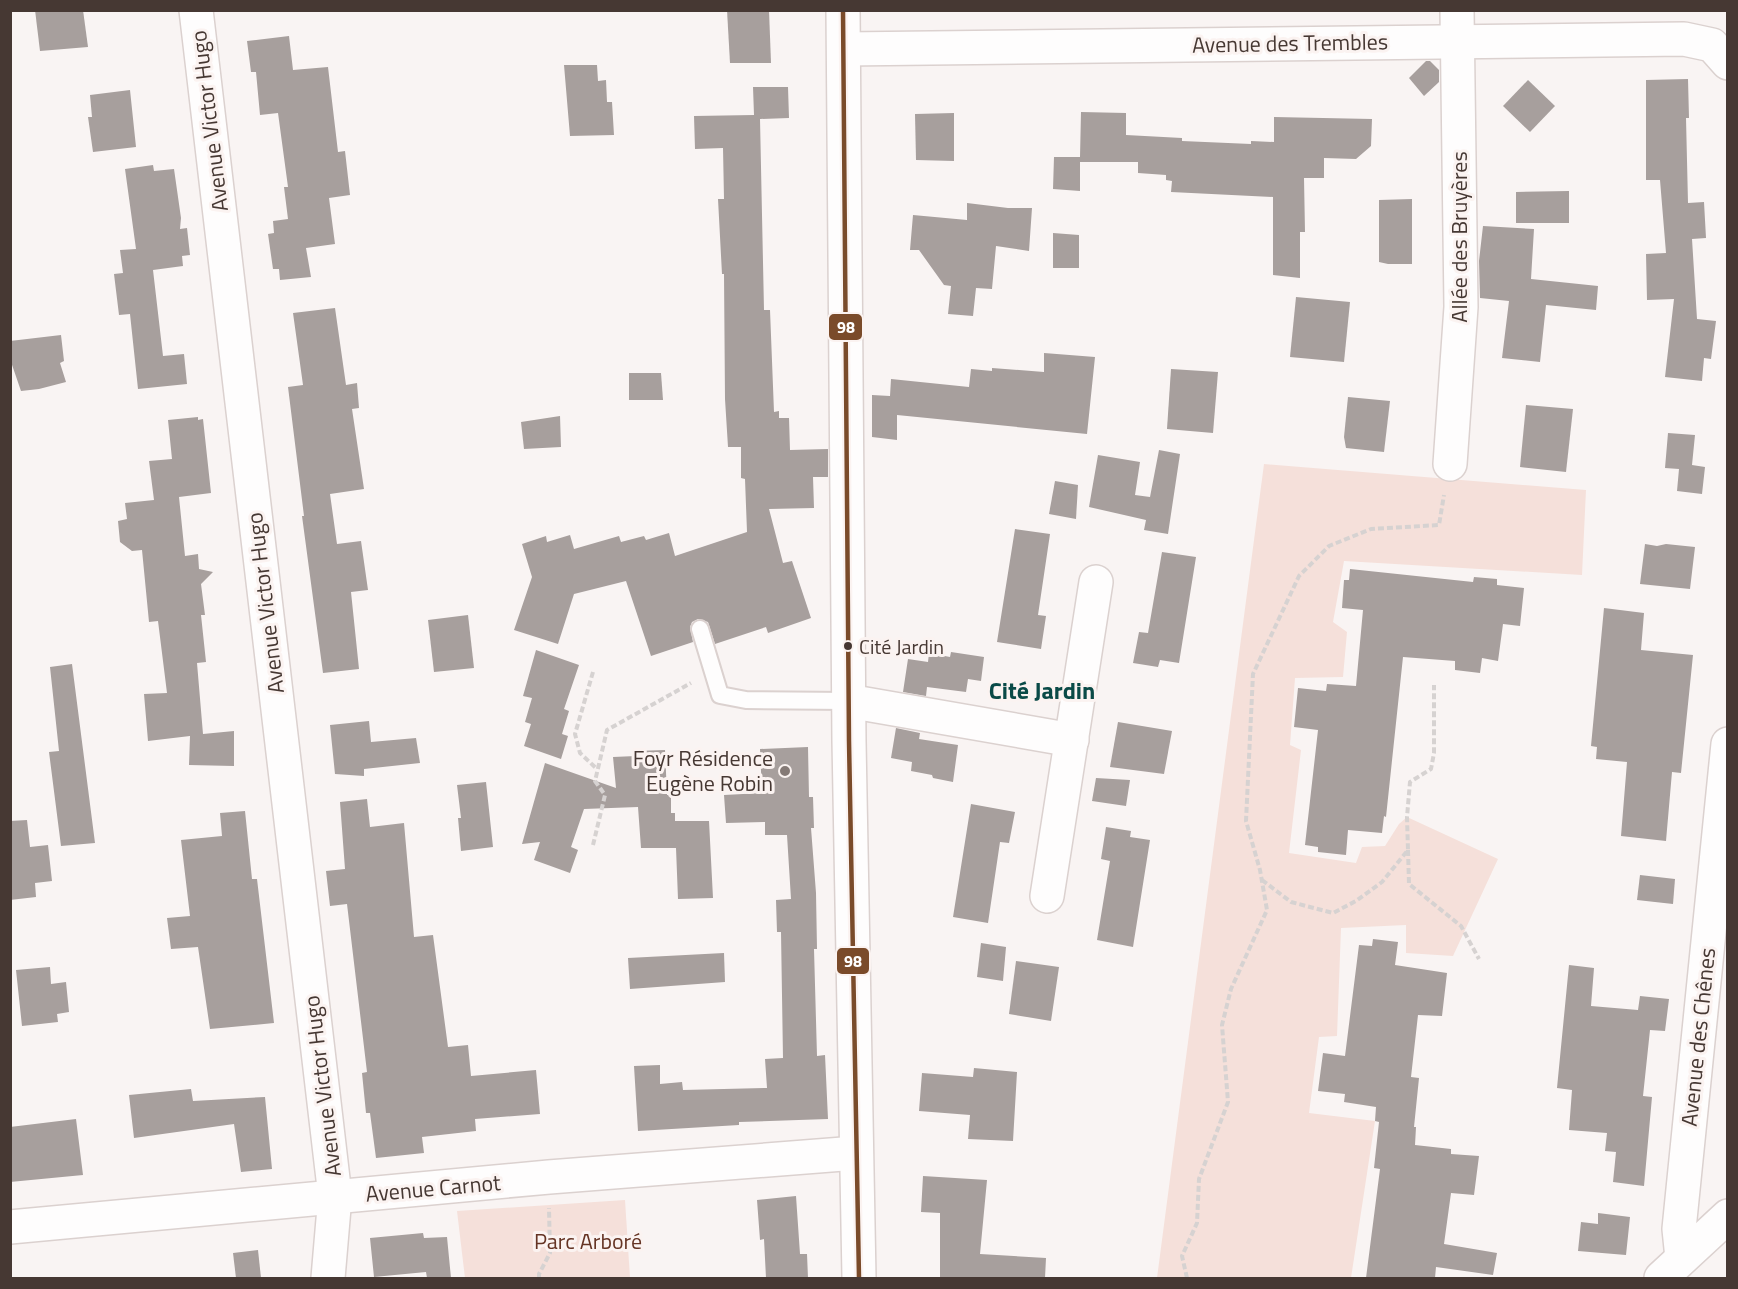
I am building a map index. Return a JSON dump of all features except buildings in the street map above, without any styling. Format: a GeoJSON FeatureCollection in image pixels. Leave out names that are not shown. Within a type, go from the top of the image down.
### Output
{"type":"FeatureCollection","features":[{"type":"Feature","properties":{"kind":"street","name":"Avenue Victor Hugo"},"geometry":{"type":"LineString","coordinates":[[196,10],[335,1196],[328,1278]]}},
{"type":"Feature","properties":{"kind":"street"},"geometry":{"type":"LineString","coordinates":[[843,10],[848,701],[858,1278]]}},
{"type":"Feature","properties":{"kind":"street","name":"Avenue des Trembles"},"geometry":{"type":"LineString","coordinates":[[844,49],[1458,26],[1684,39],[1712,45],[1728,63]]}},
{"type":"Feature","properties":{"kind":"street","name":"Allée des Bruyères"},"geometry":{"type":"LineString","coordinates":[[1450,464],[1461,308],[1458,26]]}},
{"type":"Feature","properties":{"kind":"street"},"geometry":{"type":"LineString","coordinates":[[1047,896],[1096,582]]}},
{"type":"Feature","properties":{"kind":"street"},"geometry":{"type":"LineString","coordinates":[[848,701],[1072,740]]}},
{"type":"Feature","properties":{"kind":"street","name":"Avenue des Chênes"},"geometry":{"type":"LineString","coordinates":[[1671,1268],[1679,1229],[1728,744]]}},
{"type":"Feature","properties":{"kind":"street","name":"Avenue Carnot"},"geometry":{"type":"LineString","coordinates":[[10,1227],[549,1177],[856,1153]]}},
{"type":"Feature","properties":{"kind":"street"},"geometry":{"type":"LineString","coordinates":[[1671,1268],[1728,1216]]}},
{"type":"Feature","properties":{"kind":"lane"},"geometry":{"type":"LineString","coordinates":[[699,629],[720,695],[746,700],[832,703],[848,701]]}},
{"type":"Feature","properties":{"kind":"path"},"geometry":{"type":"LineString","coordinates":[[1187,1278],[1182,1256],[1197,1223],[1198,1179],[1228,1102],[1222,1025],[1231,989],[1267,910],[1262,879],[1246,821],[1253,674],[1299,576],[1329,546],[1371,528],[1439,525],[1450,464]]}},
{"type":"Feature","properties":{"kind":"path"},"geometry":{"type":"LineString","coordinates":[[593,845],[605,795],[595,781],[607,730],[712,671]]}},
{"type":"Feature","properties":{"kind":"path"},"geometry":{"type":"LineString","coordinates":[[592,672],[575,734],[580,753],[598,769]]}},
{"type":"Feature","properties":{"kind":"path"},"geometry":{"type":"LineString","coordinates":[[1434,685],[1434,753],[1431,769],[1410,782],[1407,817],[1409,884],[1461,926],[1479,959]]}},
{"type":"Feature","properties":{"kind":"path"},"geometry":{"type":"LineString","coordinates":[[1262,879],[1291,902],[1333,913],[1356,901],[1382,882],[1408,850]]}},
{"type":"Feature","properties":{"kind":"path"},"geometry":{"type":"LineString","coordinates":[[540,1278],[539,1274],[550,1253],[549,1177]]}},
{"type":"Feature","properties":{"kind":"green space"},"geometry":{"type":"Polygon","coordinates":[[[1264,464],[1586,490],[1582,575],[1344,561],[1333,622],[1347,632],[1343,677],[1295,678],[1290,745],[1301,750],[1289,853],[1356,863],[1362,847],[1385,846],[1399,824],[1407,817],[1498,859],[1453,956],[1406,953],[1406,925],[1341,928],[1337,1036],[1319,1037],[1309,1113],[1375,1121],[1351,1278],[1157,1278],[1264,464]]]}},
{"type":"Feature","properties":{"kind":"green space","name":"Parc Arboré"},"geometry":{"type":"Polygon","coordinates":[[[625,1200],[630,1278],[465,1278],[457,1211],[625,1200]]]}},
{"type":"Feature","properties":{"kind":"transit line","name":"98"},"geometry":{"type":"LineString","coordinates":[[843,10],[849,741],[859,1278]]}},
{"type":"Feature","properties":{"kind":"place","name":"Cité Jardin"},"geometry":{"type":"Point","coordinates":[848,646]}},
{"type":"Feature","properties":{"kind":"place","name":"Foyr Résidence Eugène Robin"},"geometry":{"type":"Point","coordinates":[785,771]}},
{"type":"Feature","properties":{"kind":"district","name":"Cité Jardin"},"geometry":{"type":"Point","coordinates":[1042,690]}}]}
